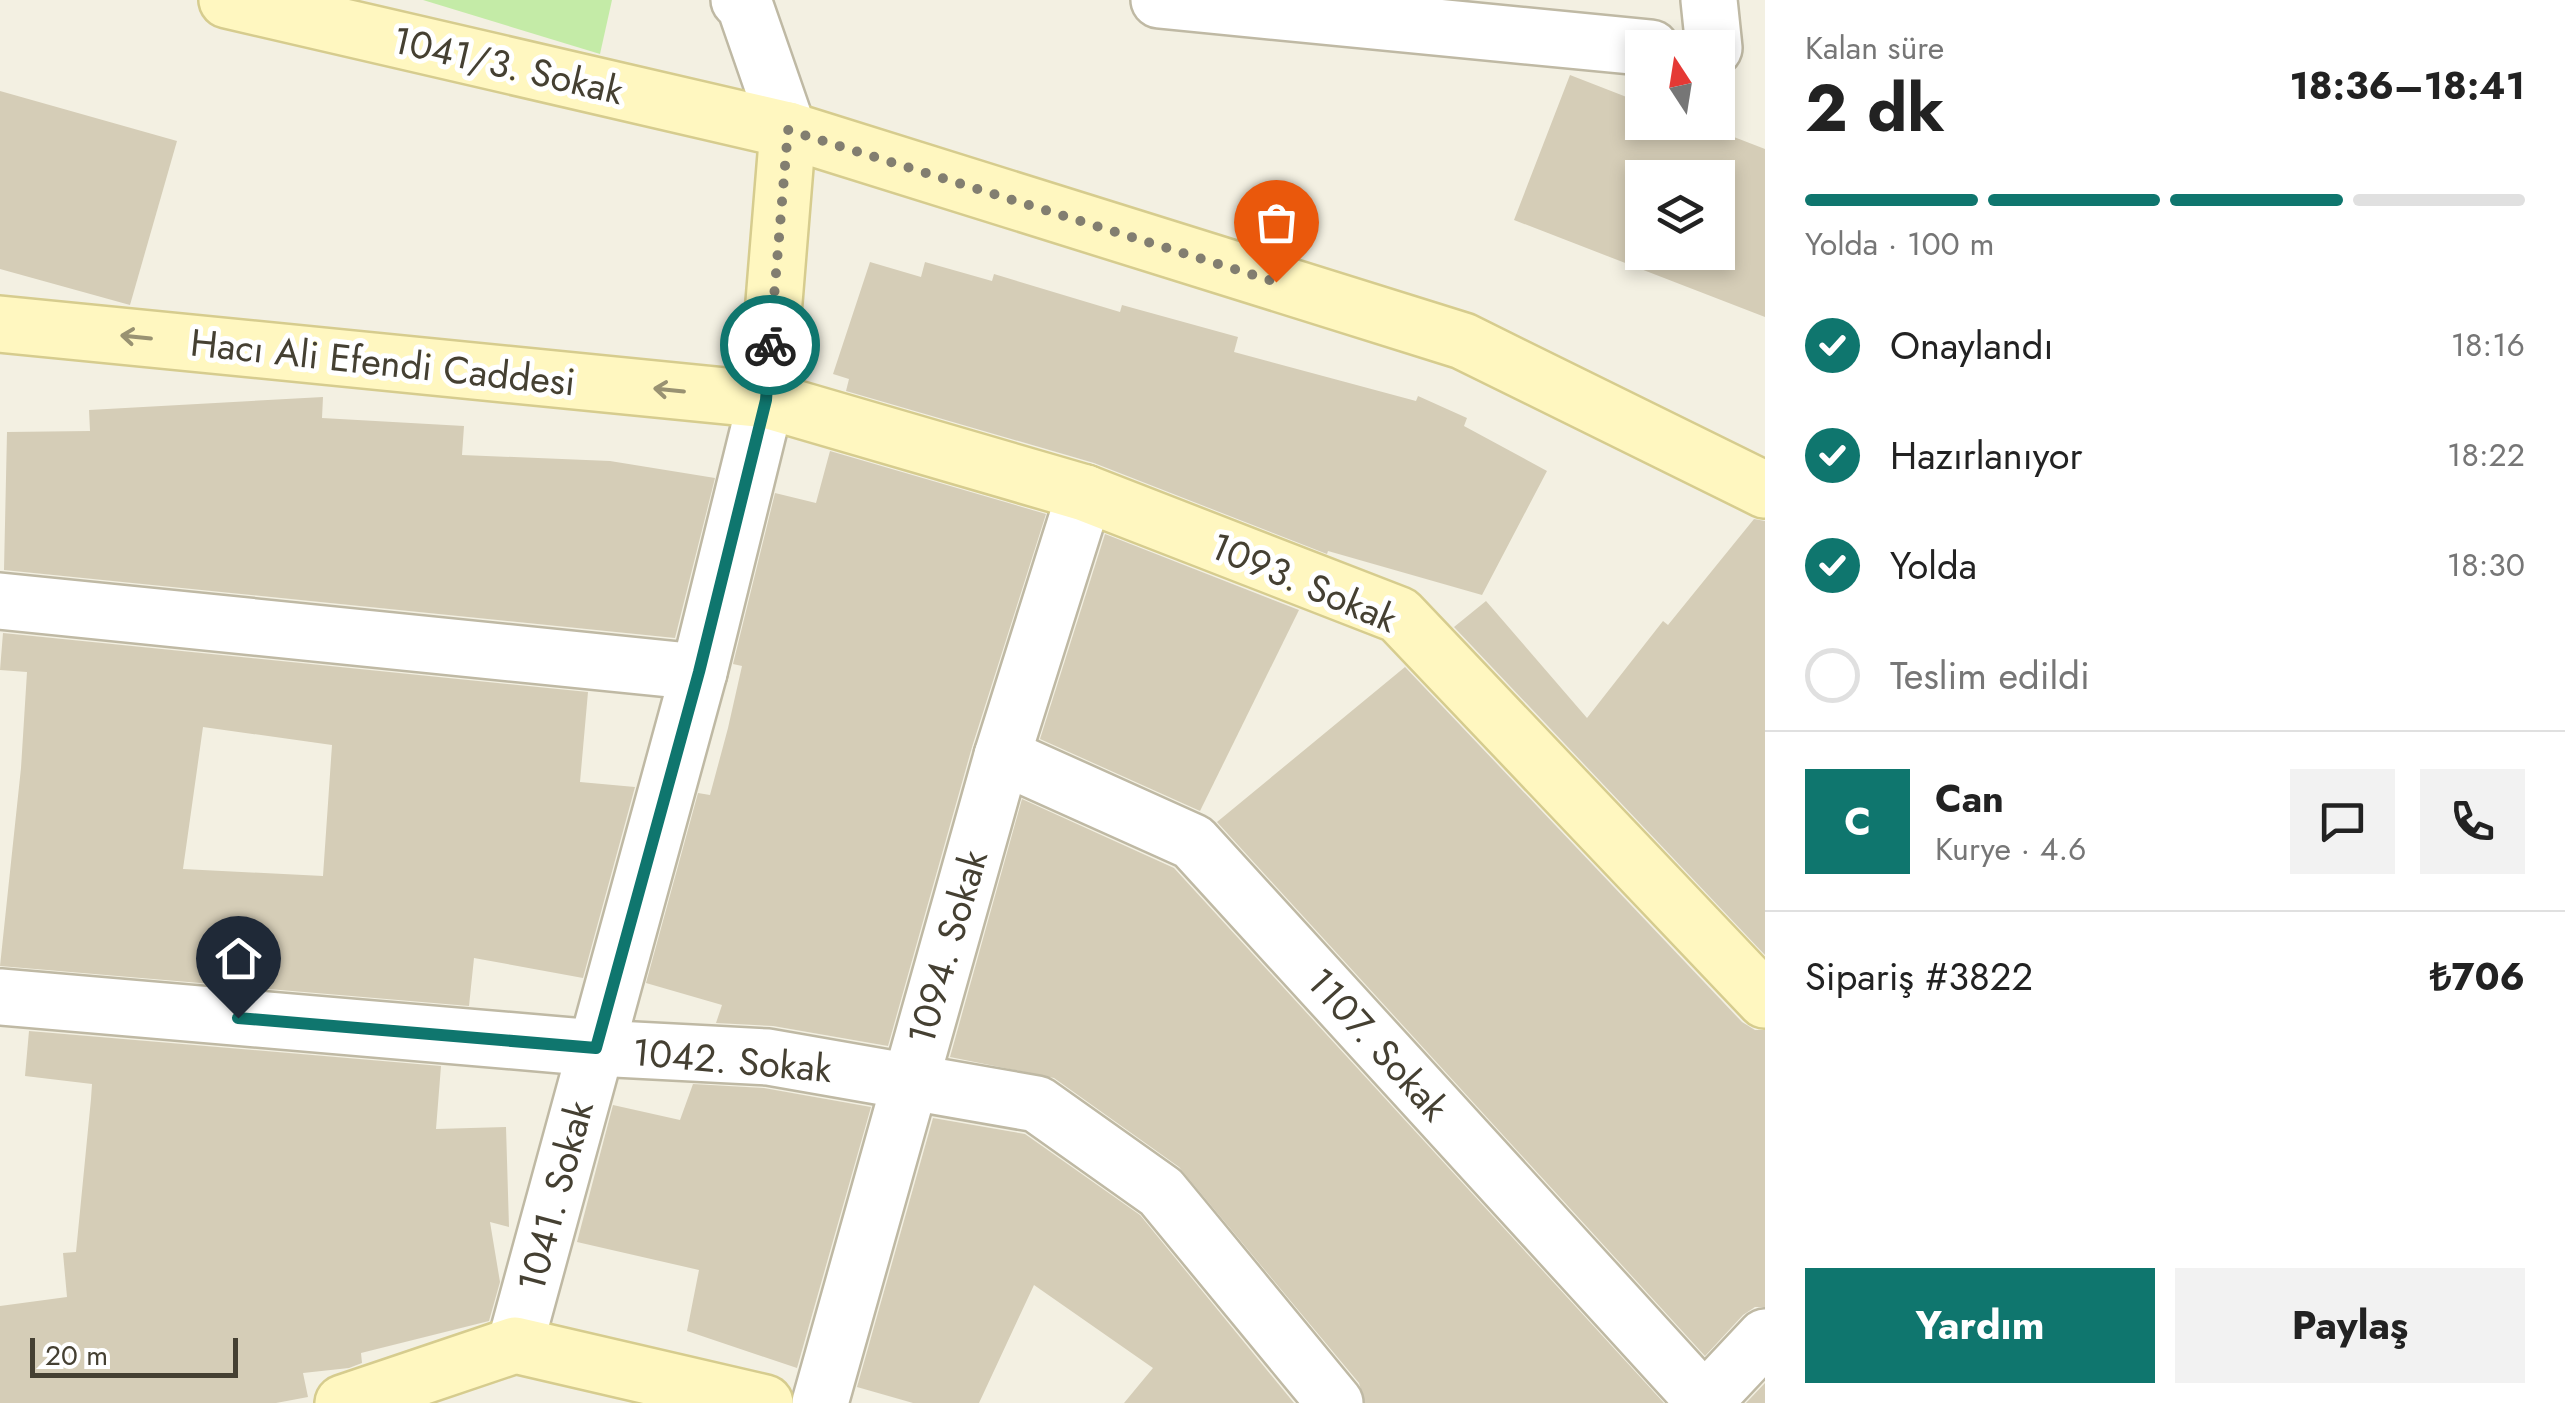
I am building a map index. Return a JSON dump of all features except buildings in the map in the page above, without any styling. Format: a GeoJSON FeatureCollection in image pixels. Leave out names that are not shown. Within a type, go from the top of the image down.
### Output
{"type":"FeatureCollection","features":[{"type":"Feature","properties":{"kind":"main road","name":"1041/3. Sokak"},"geometry":{"type":"LineString","coordinates":[[227,0],[788,130]]}},
{"type":"Feature","properties":{"kind":"main road","name":"1041. Sokak"},"geometry":{"type":"LineString","coordinates":[[766,400],[788,130]]}},
{"type":"Feature","properties":{"kind":"main road"},"geometry":{"type":"LineString","coordinates":[[788,130],[1463,340],[1765,490]]}},
{"type":"Feature","properties":{"kind":"main road","name":"Hacı Ali Efendi Caddesi"},"geometry":{"type":"LineString","coordinates":[[0,324],[766,400]]}},
{"type":"Feature","properties":{"kind":"main road","name":"1093. Sokak"},"geometry":{"type":"LineString","coordinates":[[766,400],[1084,493],[1399,615],[1765,1000]]}},
{"type":"Feature","properties":{"kind":"main road"},"geometry":{"type":"LineString","coordinates":[[343,1403],[515,1345],[765,1403]]}},
{"type":"Feature","properties":{"kind":"street","name":"1041. Sokak"},"geometry":{"type":"LineString","coordinates":[[739,0],[745,6],[788,130]]}},
{"type":"Feature","properties":{"kind":"street"},"geometry":{"type":"LineString","coordinates":[[1159,0],[1625,45]]}},
{"type":"Feature","properties":{"kind":"street"},"geometry":{"type":"LineString","coordinates":[[1709,0],[1712,30]]}},
{"type":"Feature","properties":{"kind":"street","name":"1041. Sokak"},"geometry":{"type":"LineString","coordinates":[[515,1345],[699,672],[766,400]]}},
{"type":"Feature","properties":{"kind":"street","name":"1094. Sokak"},"geometry":{"type":"LineString","coordinates":[[820,1403],[1002,756],[1084,493]]}},
{"type":"Feature","properties":{"kind":"street"},"geometry":{"type":"LineString","coordinates":[[0,601],[699,672]]}},
{"type":"Feature","properties":{"kind":"street","name":"1107. Sokak"},"geometry":{"type":"LineString","coordinates":[[1002,756],[1193,842],[1704,1402]]}},
{"type":"Feature","properties":{"kind":"street","name":"1042. Sokak"},"geometry":{"type":"LineString","coordinates":[[0,997],[596,1048],[768,1057],[1037,1104],[1162,1192],[1335,1403]]}},
{"type":"Feature","properties":{"kind":"street"},"geometry":{"type":"LineString","coordinates":[[1704,1402],[1765,1337]]}},
{"type":"Feature","properties":{"kind":"green space"},"geometry":{"type":"Polygon","coordinates":[[[423,0],[612,0],[600,54],[423,0]]]}},
{"type":"Feature","properties":{"kind":"way so far"},"geometry":{"type":"LineString","coordinates":[[770,345],[788,130],[1276,282]]}},
{"type":"Feature","properties":{"kind":"route"},"geometry":{"type":"LineString","coordinates":[[238,1018],[596,1048],[699,672],[766,400],[770,345]]}}]}
